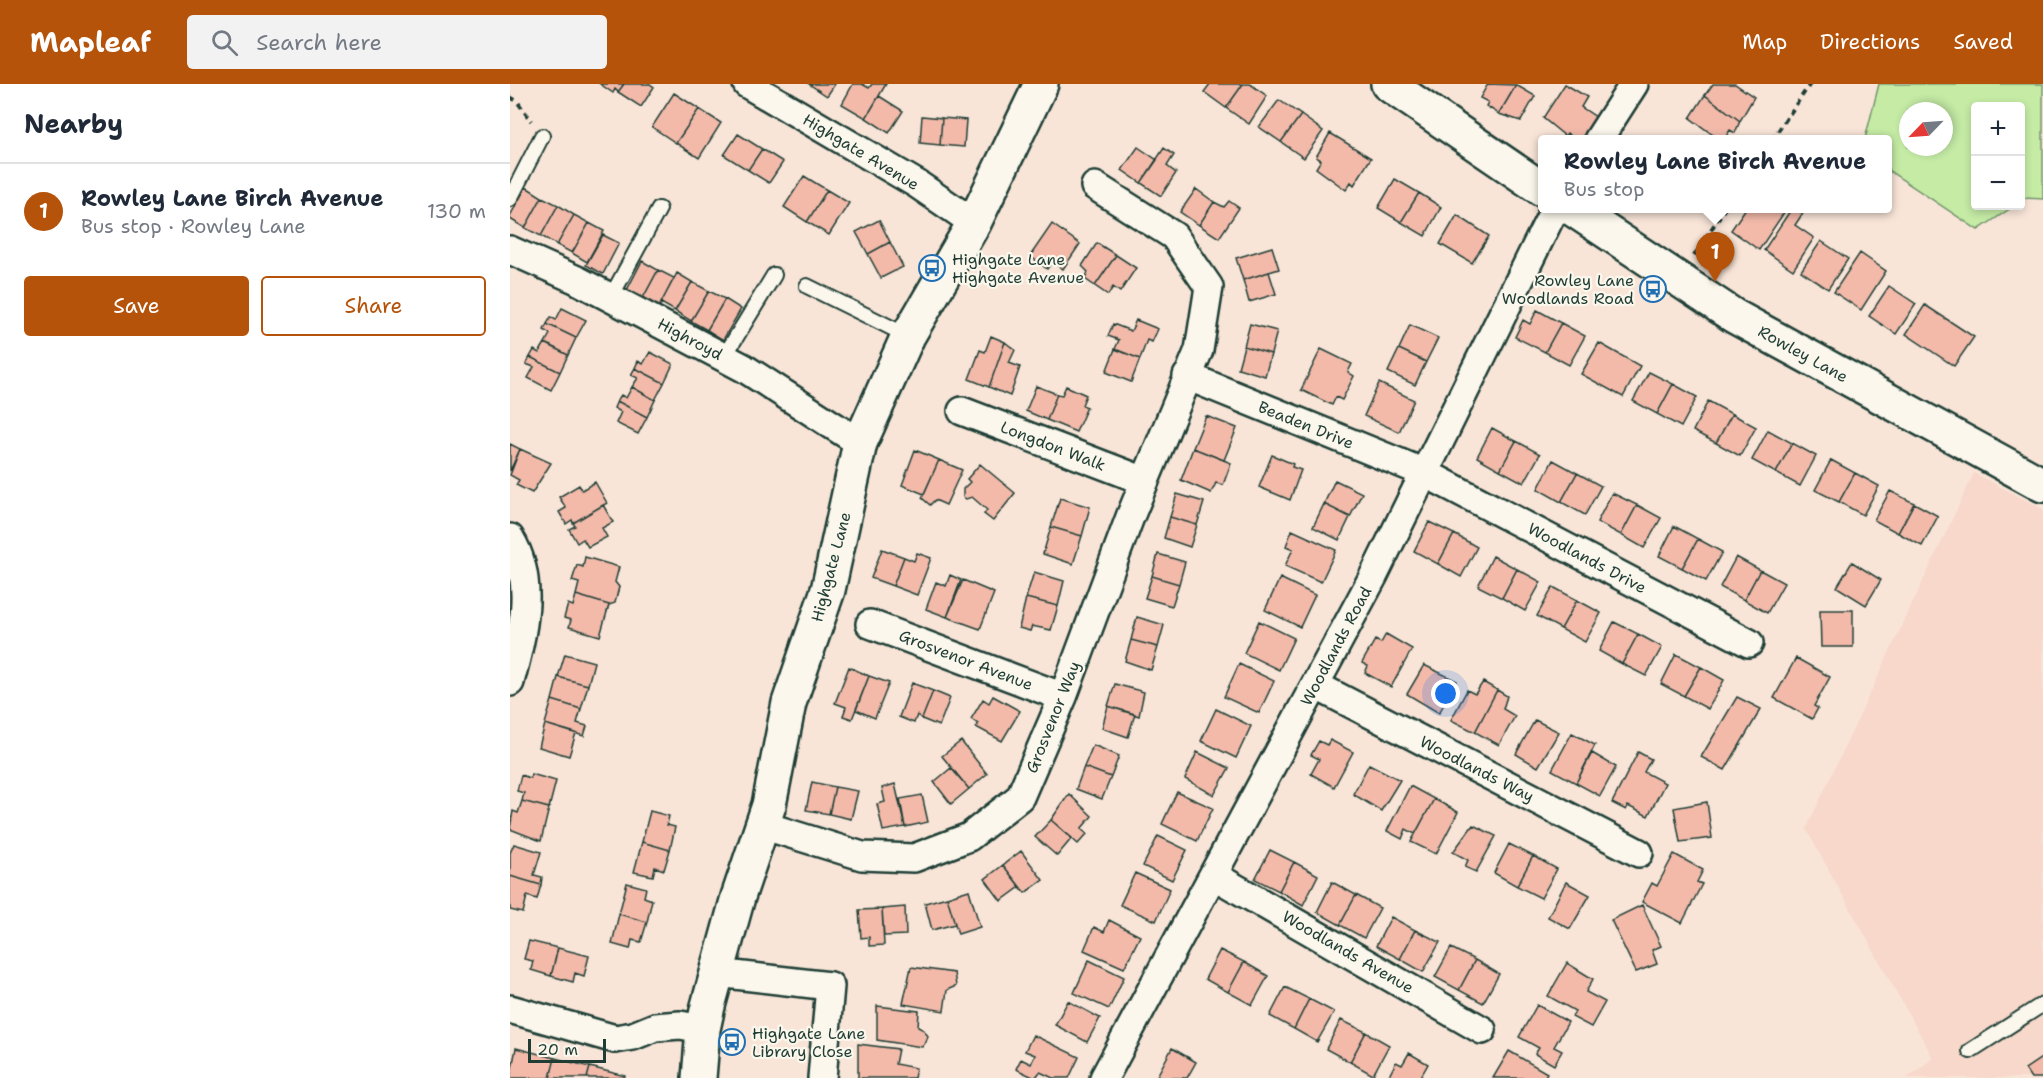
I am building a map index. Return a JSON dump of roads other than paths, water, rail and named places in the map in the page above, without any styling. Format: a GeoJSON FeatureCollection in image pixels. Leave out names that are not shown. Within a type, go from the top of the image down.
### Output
{"type":"FeatureCollection","features":[{"type":"Feature","properties":{"kind":"street","name":"Highgate Avenue"},"geometry":{"type":"LineString","coordinates":[[747,84],[917,184],[974,223]]}},
{"type":"Feature","properties":{"kind":"street","name":"Highgate Lane"},"geometry":{"type":"LineString","coordinates":[[699,1078],[702,1029],[738,897],[769,805],[789,704],[828,590],[860,443],[908,336],[974,223],[1041,84]]}},
{"type":"Feature","properties":{"kind":"street"},"geometry":{"type":"LineString","coordinates":[[1388,84],[1538,186]]}},
{"type":"Feature","properties":{"kind":"street"},"geometry":{"type":"LineString","coordinates":[[1601,135],[1634,84]]}},
{"type":"Feature","properties":{"kind":"street","name":"Grosvenor Way"},"geometry":{"type":"LineString","coordinates":[[762,825],[862,856],[914,858],[969,837],[1020,797],[1063,697],[1145,481],[1199,350],[1209,287],[1174,236],[1095,186]]}},
{"type":"Feature","properties":{"kind":"street","name":"Woodlands Road"},"geometry":{"type":"LineString","coordinates":[[1104,1078],[1315,685],[1425,474],[1553,213]]}},
{"type":"Feature","properties":{"kind":"street","name":"Rowley Lane"},"geometry":{"type":"LineString","coordinates":[[1579,213],[1734,316],[2043,485]]}},
{"type":"Feature","properties":{"kind":"street","name":"Highroyd"},"geometry":{"type":"LineString","coordinates":[[510,250],[611,297],[724,357],[860,443]]}},
{"type":"Feature","properties":{"kind":"street","name":"Beaden Drive"},"geometry":{"type":"LineString","coordinates":[[1187,376],[1425,474]]}},
{"type":"Feature","properties":{"kind":"street","name":"Longdon Walk"},"geometry":{"type":"LineString","coordinates":[[962,411],[1145,481]]}},
{"type":"Feature","properties":{"kind":"street","name":"Woodlands Drive"},"geometry":{"type":"LineString","coordinates":[[1425,474],[1749,643]]}},
{"type":"Feature","properties":{"kind":"street"},"geometry":{"type":"LineString","coordinates":[[510,538],[522,569],[525,604],[522,634],[510,682]]}},
{"type":"Feature","properties":{"kind":"street","name":"Grosvenor Avenue"},"geometry":{"type":"LineString","coordinates":[[870,624],[1063,697]]}},
{"type":"Feature","properties":{"kind":"street","name":"Woodlands Way"},"geometry":{"type":"LineString","coordinates":[[1315,685],[1639,853]]}},
{"type":"Feature","properties":{"kind":"street","name":"Woodlands Avenue"},"geometry":{"type":"LineString","coordinates":[[1213,875],[1482,1030]]}},
{"type":"Feature","properties":{"kind":"street"},"geometry":{"type":"LineString","coordinates":[[717,973],[830,986],[822,1078]]}},
{"type":"Feature","properties":{"kind":"street"},"geometry":{"type":"LineString","coordinates":[[510,1009],[615,1039],[633,1036],[655,1027],[680,1025],[702,1029]]}},
{"type":"Feature","properties":{"kind":"lane"},"geometry":{"type":"LineString","coordinates":[[510,199],[542,136]]}},
{"type":"Feature","properties":{"kind":"lane"},"geometry":{"type":"LineString","coordinates":[[611,297],[659,209]]}},
{"type":"Feature","properties":{"kind":"lane"},"geometry":{"type":"LineString","coordinates":[[724,357],[774,275]]}},
{"type":"Feature","properties":{"kind":"lane"},"geometry":{"type":"LineString","coordinates":[[807,286],[908,336]]}},
{"type":"Feature","properties":{"kind":"lane"},"geometry":{"type":"LineString","coordinates":[[1970,1051],[2043,1005]]}},
{"type":"Feature","properties":{"kind":"place","name":"Highgate Lane Highgate Avenue"},"geometry":{"type":"Point","coordinates":[932,268]}},
{"type":"Feature","properties":{"kind":"place","name":"Rowley Lane Birch Avenue"},"geometry":{"type":"Point","coordinates":[1715,282]}},
{"type":"Feature","properties":{"kind":"place","name":"Rowley Lane Woodlands Road"},"geometry":{"type":"Point","coordinates":[1653,289]}},
{"type":"Feature","properties":{"kind":"place","name":"Highgate Lane Library Close"},"geometry":{"type":"Point","coordinates":[732,1042]}}]}
